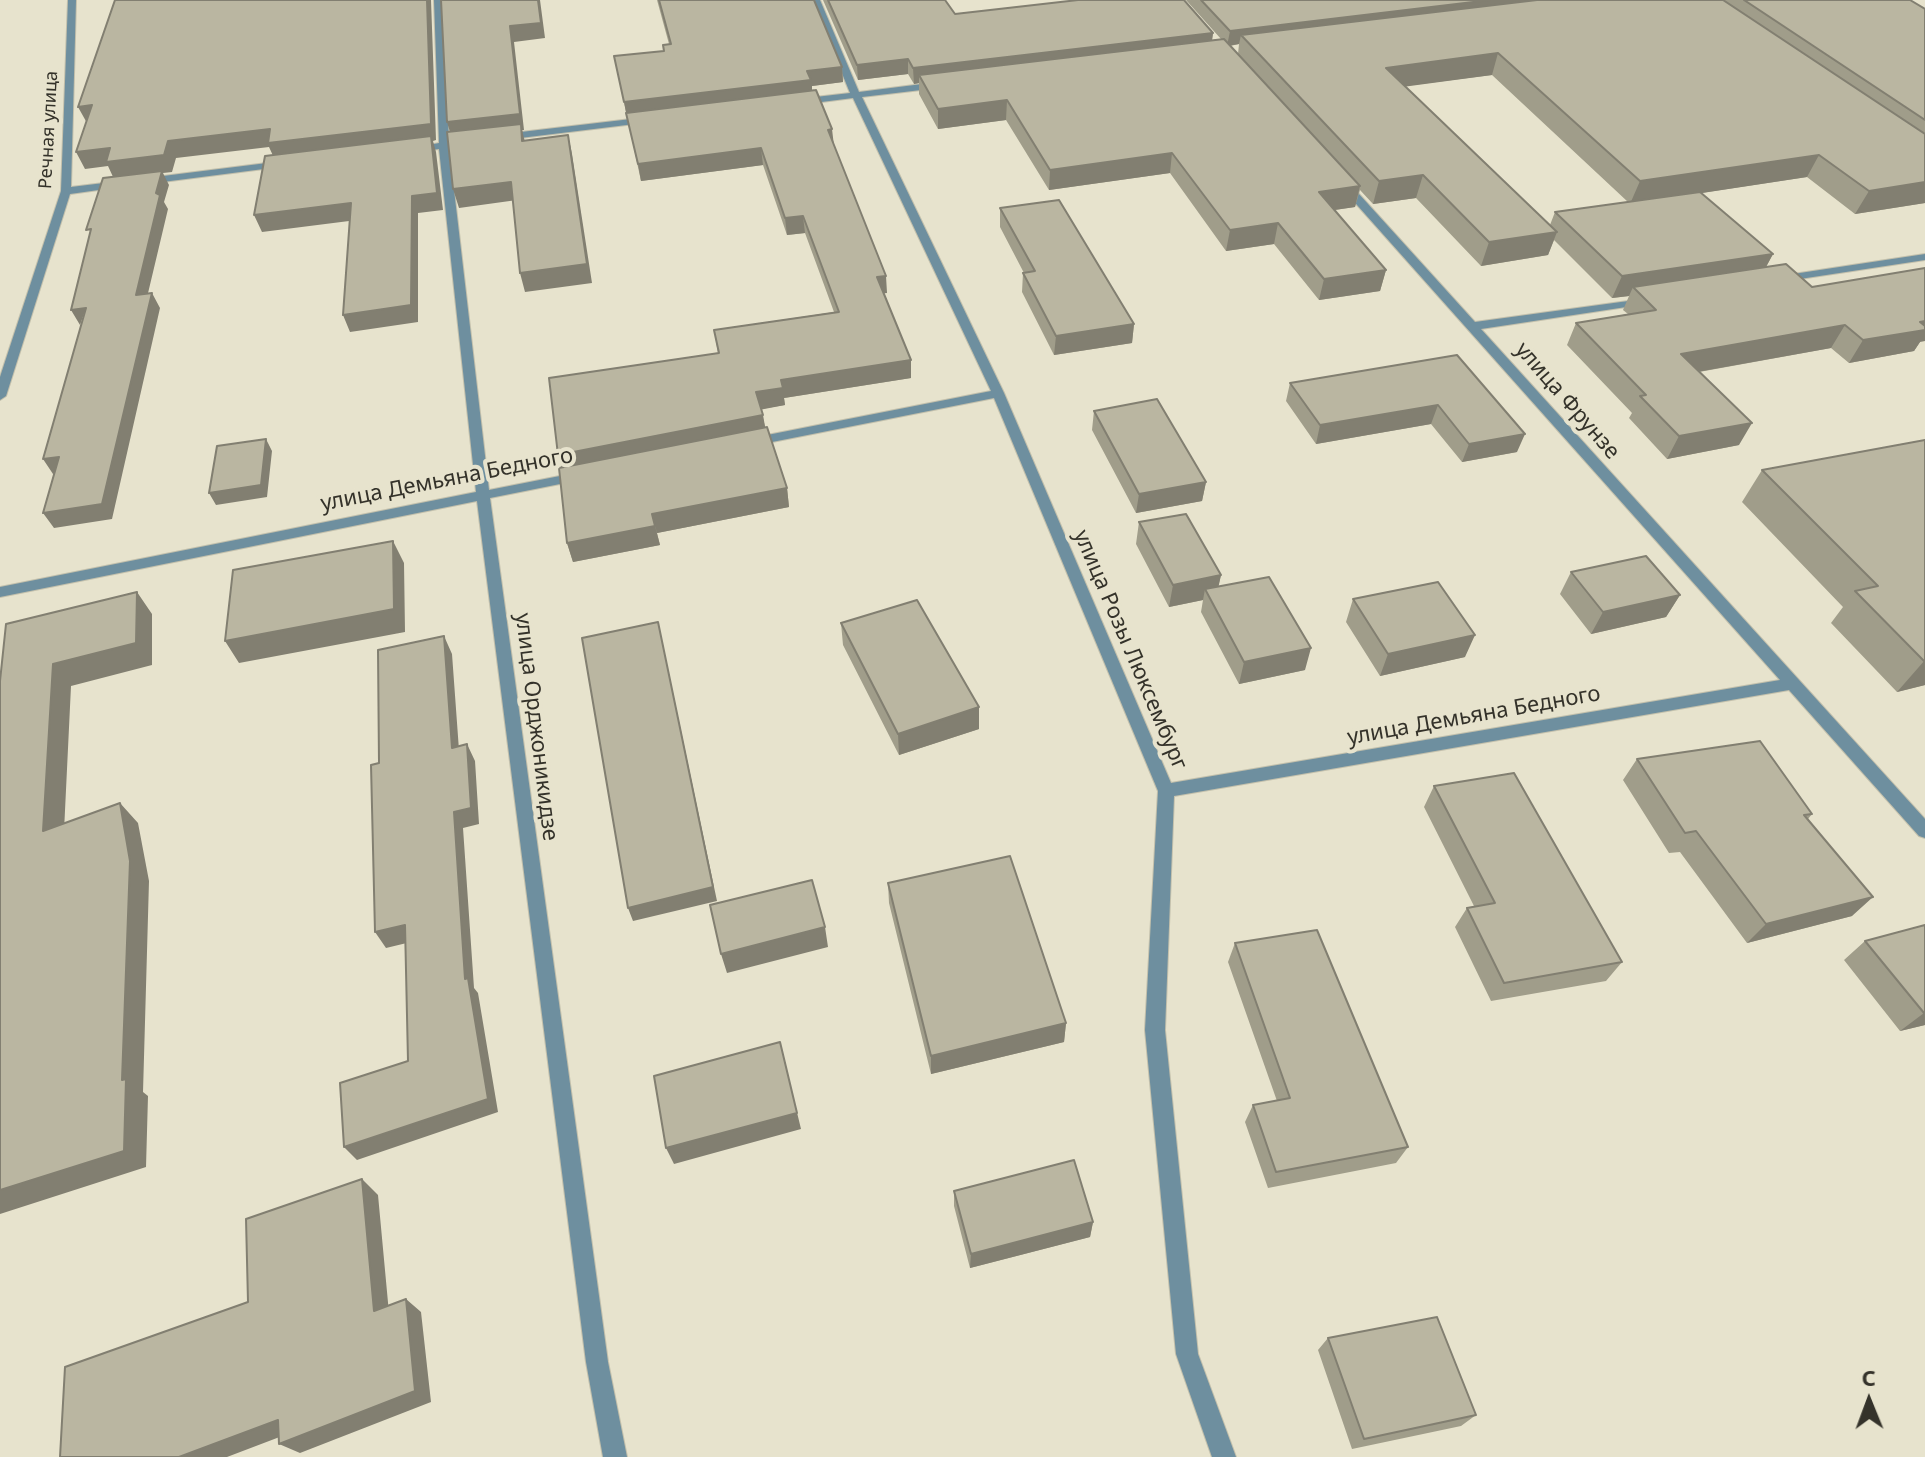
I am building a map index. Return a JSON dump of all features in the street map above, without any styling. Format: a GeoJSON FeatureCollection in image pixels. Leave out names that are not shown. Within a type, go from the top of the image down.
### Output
{"type":"FeatureCollection","features":[{"type":"Feature","properties":{"kind":"street","name":"Речная улица"},"geometry":{"type":"LineString","coordinates":[[0,396],[66,191],[72,0]]}},
{"type":"Feature","properties":{"kind":"street","name":"улица Орджоникидзе"},"geometry":{"type":"LineString","coordinates":[[438,0],[444,145],[483,495],[595,1347],[615,1457]]}},
{"type":"Feature","properties":{"kind":"street","name":"улица Розы Люксембург"},"geometry":{"type":"LineString","coordinates":[[816,0],[856,95],[998,393],[1166,791],[1155,1030],[1187,1354],[1224,1457]]}},
{"type":"Feature","properties":{"kind":"street"},"geometry":{"type":"LineString","coordinates":[[793,102],[951,83]]}},
{"type":"Feature","properties":{"kind":"street"},"geometry":{"type":"LineString","coordinates":[[492,139],[666,118]]}},
{"type":"Feature","properties":{"kind":"street"},"geometry":{"type":"LineString","coordinates":[[397,150],[476,141]]}},
{"type":"Feature","properties":{"kind":"street"},"geometry":{"type":"LineString","coordinates":[[66,191],[302,162]]}},
{"type":"Feature","properties":{"kind":"street","name":"улица Фрунзе"},"geometry":{"type":"LineString","coordinates":[[1337,177],[1925,831]]}},
{"type":"Feature","properties":{"kind":"street"},"geometry":{"type":"LineString","coordinates":[[1769,281],[1925,257]]}},
{"type":"Feature","properties":{"kind":"street"},"geometry":{"type":"LineString","coordinates":[[1474,326],[1661,298]]}},
{"type":"Feature","properties":{"kind":"street"},"geometry":{"type":"LineString","coordinates":[[733,445],[998,393]]}},
{"type":"Feature","properties":{"kind":"street","name":"улица Демьяна Бедного"},"geometry":{"type":"LineString","coordinates":[[0,592],[592,473]]}},
{"type":"Feature","properties":{"kind":"street","name":"улица Демьяна Бедного"},"geometry":{"type":"LineString","coordinates":[[1166,791],[1791,684]]}},
{"type":"Feature","properties":{"kind":"building"},"geometry":{"type":"Polygon","coordinates":[[[115,0],[427,0],[431,124],[268,143],[270,129],[168,141],[164,155],[106,162],[110,148],[76,152],[92,105],[78,107],[115,0]]]}},
{"type":"Feature","properties":{"kind":"building"},"geometry":{"type":"Polygon","coordinates":[[[441,0],[538,0],[541,23],[510,26],[520,114],[447,122],[441,0]]]}},
{"type":"Feature","properties":{"kind":"building"},"geometry":{"type":"Polygon","coordinates":[[[659,0],[814,0],[842,67],[807,71],[811,80],[624,102],[614,56],[664,51],[663,45],[671,44],[659,0]]]}},
{"type":"Feature","properties":{"kind":"building"},"geometry":{"type":"Polygon","coordinates":[[[828,0],[945,0],[955,14],[1078,0],[1184,0],[1213,33],[913,68],[908,59],[857,65],[828,0]]]}},
{"type":"Feature","properties":{"kind":"building"},"geometry":{"type":"Polygon","coordinates":[[[1201,0],[1490,0],[1230,31],[1201,0]]]}},
{"type":"Feature","properties":{"kind":"building"},"geometry":{"type":"Polygon","coordinates":[[[1537,0],[1723,0],[1925,134],[1925,182],[1869,191],[1819,155],[1640,181],[1498,53],[1386,68],[1557,232],[1489,242],[1423,175],[1379,181],[1241,35],[1537,0]]]}},
{"type":"Feature","properties":{"kind":"building"},"geometry":{"type":"Polygon","coordinates":[[[1744,0],[1910,0],[1925,9],[1925,120],[1744,0]]]}},
{"type":"Feature","properties":{"kind":"building"},"geometry":{"type":"Polygon","coordinates":[[[1224,39],[1360,186],[1319,192],[1386,270],[1324,279],[1278,223],[1230,230],[1172,153],[1050,170],[1007,100],[938,109],[919,75],[1224,39]]]}},
{"type":"Feature","properties":{"kind":"building"},"geometry":{"type":"Polygon","coordinates":[[[816,90],[832,129],[828,130],[886,276],[877,277],[911,360],[781,380],[783,388],[756,392],[763,415],[558,455],[549,378],[719,353],[714,330],[839,312],[803,216],[785,218],[761,148],[638,164],[626,113],[816,90]]]}},
{"type":"Feature","properties":{"kind":"building"},"geometry":{"type":"Polygon","coordinates":[[[521,124],[522,141],[568,135],[587,264],[520,273],[511,182],[453,189],[447,132],[521,124]]]}},
{"type":"Feature","properties":{"kind":"building"},"geometry":{"type":"Polygon","coordinates":[[[431,136],[437,193],[412,196],[411,305],[343,315],[351,203],[254,215],[265,156],[431,136]]]}},
{"type":"Feature","properties":{"kind":"building"},"geometry":{"type":"Polygon","coordinates":[[[162,171],[156,193],[160,195],[136,295],[152,293],[102,504],[43,513],[59,457],[43,459],[86,308],[71,310],[91,229],[86,230],[103,178],[162,171]]]}},
{"type":"Feature","properties":{"kind":"building"},"geometry":{"type":"Polygon","coordinates":[[[1700,192],[1773,254],[1622,276],[1555,212],[1700,192]]]}},
{"type":"Feature","properties":{"kind":"building"},"geometry":{"type":"Polygon","coordinates":[[[1059,200],[1134,324],[1056,336],[1023,273],[1035,271],[1000,208],[1059,200]]]}},
{"type":"Feature","properties":{"kind":"building"},"geometry":{"type":"Polygon","coordinates":[[[1786,264],[1812,287],[1925,268],[1925,321],[1920,322],[1925,330],[1863,340],[1845,325],[1681,354],[1752,423],[1679,436],[1640,396],[1646,395],[1576,323],[1656,310],[1633,287],[1786,264]]]}},
{"type":"Feature","properties":{"kind":"building"},"geometry":{"type":"Polygon","coordinates":[[[1457,355],[1525,434],[1469,444],[1438,405],[1320,425],[1290,383],[1457,355]]]}},
{"type":"Feature","properties":{"kind":"building"},"geometry":{"type":"Polygon","coordinates":[[[1157,399],[1206,482],[1139,494],[1094,411],[1157,399]]]}},
{"type":"Feature","properties":{"kind":"building"},"geometry":{"type":"Polygon","coordinates":[[[767,427],[787,488],[652,514],[655,526],[567,543],[559,468],[767,427]]]}},
{"type":"Feature","properties":{"kind":"building"},"geometry":{"type":"Polygon","coordinates":[[[266,439],[261,485],[209,493],[217,446],[266,439]]]}},
{"type":"Feature","properties":{"kind":"building"},"geometry":{"type":"Polygon","coordinates":[[[1925,440],[1924,661],[1855,591],[1878,586],[1762,470],[1925,440]]]}},
{"type":"Feature","properties":{"kind":"building"},"geometry":{"type":"Polygon","coordinates":[[[1186,514],[1221,575],[1173,585],[1139,522],[1186,514]]]}},
{"type":"Feature","properties":{"kind":"building"},"geometry":{"type":"Polygon","coordinates":[[[393,541],[394,609],[225,641],[233,570],[393,541]]]}},
{"type":"Feature","properties":{"kind":"building"},"geometry":{"type":"Polygon","coordinates":[[[1646,556],[1680,595],[1603,612],[1571,572],[1646,556]]]}},
{"type":"Feature","properties":{"kind":"building"},"geometry":{"type":"Polygon","coordinates":[[[1269,577],[1311,648],[1244,662],[1205,589],[1269,577]]]}},
{"type":"Feature","properties":{"kind":"building"},"geometry":{"type":"Polygon","coordinates":[[[1438,582],[1475,635],[1388,654],[1353,599],[1438,582]]]}},
{"type":"Feature","properties":{"kind":"building"},"geometry":{"type":"Polygon","coordinates":[[[137,592],[136,643],[53,664],[43,831],[120,803],[130,861],[122,1080],[126,1079],[124,1151],[0,1190],[0,681],[6,624],[137,592]]]}},
{"type":"Feature","properties":{"kind":"building"},"geometry":{"type":"Polygon","coordinates":[[[917,600],[979,707],[898,734],[841,623],[917,600]]]}},
{"type":"Feature","properties":{"kind":"building"},"geometry":{"type":"Polygon","coordinates":[[[658,622],[713,887],[628,908],[582,638],[658,622]]]}},
{"type":"Feature","properties":{"kind":"building"},"geometry":{"type":"Polygon","coordinates":[[[444,636],[452,748],[467,744],[471,808],[454,812],[465,979],[468,978],[488,1099],[344,1147],[340,1083],[408,1061],[405,925],[375,932],[371,765],[379,763],[378,650],[444,636]]]}},
{"type":"Feature","properties":{"kind":"building"},"geometry":{"type":"Polygon","coordinates":[[[1760,741],[1812,814],[1804,815],[1873,897],[1766,924],[1696,831],[1685,833],[1637,759],[1760,741]]]}},
{"type":"Feature","properties":{"kind":"building"},"geometry":{"type":"Polygon","coordinates":[[[1514,773],[1622,962],[1504,983],[1467,908],[1495,903],[1434,786],[1514,773]]]}},
{"type":"Feature","properties":{"kind":"building"},"geometry":{"type":"Polygon","coordinates":[[[1010,856],[1066,1023],[931,1056],[888,883],[1010,856]]]}},
{"type":"Feature","properties":{"kind":"building"},"geometry":{"type":"Polygon","coordinates":[[[812,880],[825,927],[721,954],[710,905],[812,880]]]}},
{"type":"Feature","properties":{"kind":"building"},"geometry":{"type":"Polygon","coordinates":[[[1925,925],[1925,1013],[1924,1013],[1865,941],[1925,925]]]}},
{"type":"Feature","properties":{"kind":"building"},"geometry":{"type":"Polygon","coordinates":[[[1317,930],[1408,1147],[1276,1172],[1253,1105],[1290,1098],[1235,943],[1317,930]]]}},
{"type":"Feature","properties":{"kind":"building"},"geometry":{"type":"Polygon","coordinates":[[[780,1042],[797,1113],[666,1148],[654,1076],[780,1042]]]}},
{"type":"Feature","properties":{"kind":"building"},"geometry":{"type":"Polygon","coordinates":[[[1074,1160],[1093,1222],[971,1254],[954,1191],[1074,1160]]]}},
{"type":"Feature","properties":{"kind":"building"},"geometry":{"type":"Polygon","coordinates":[[[362,1179],[374,1311],[406,1299],[415,1391],[279,1444],[278,1420],[179,1457],[60,1457],[65,1367],[248,1302],[246,1219],[362,1179]]]}},
{"type":"Feature","properties":{"kind":"building"},"geometry":{"type":"Polygon","coordinates":[[[1437,1317],[1476,1415],[1364,1439],[1328,1338],[1437,1317]]]}}]}
